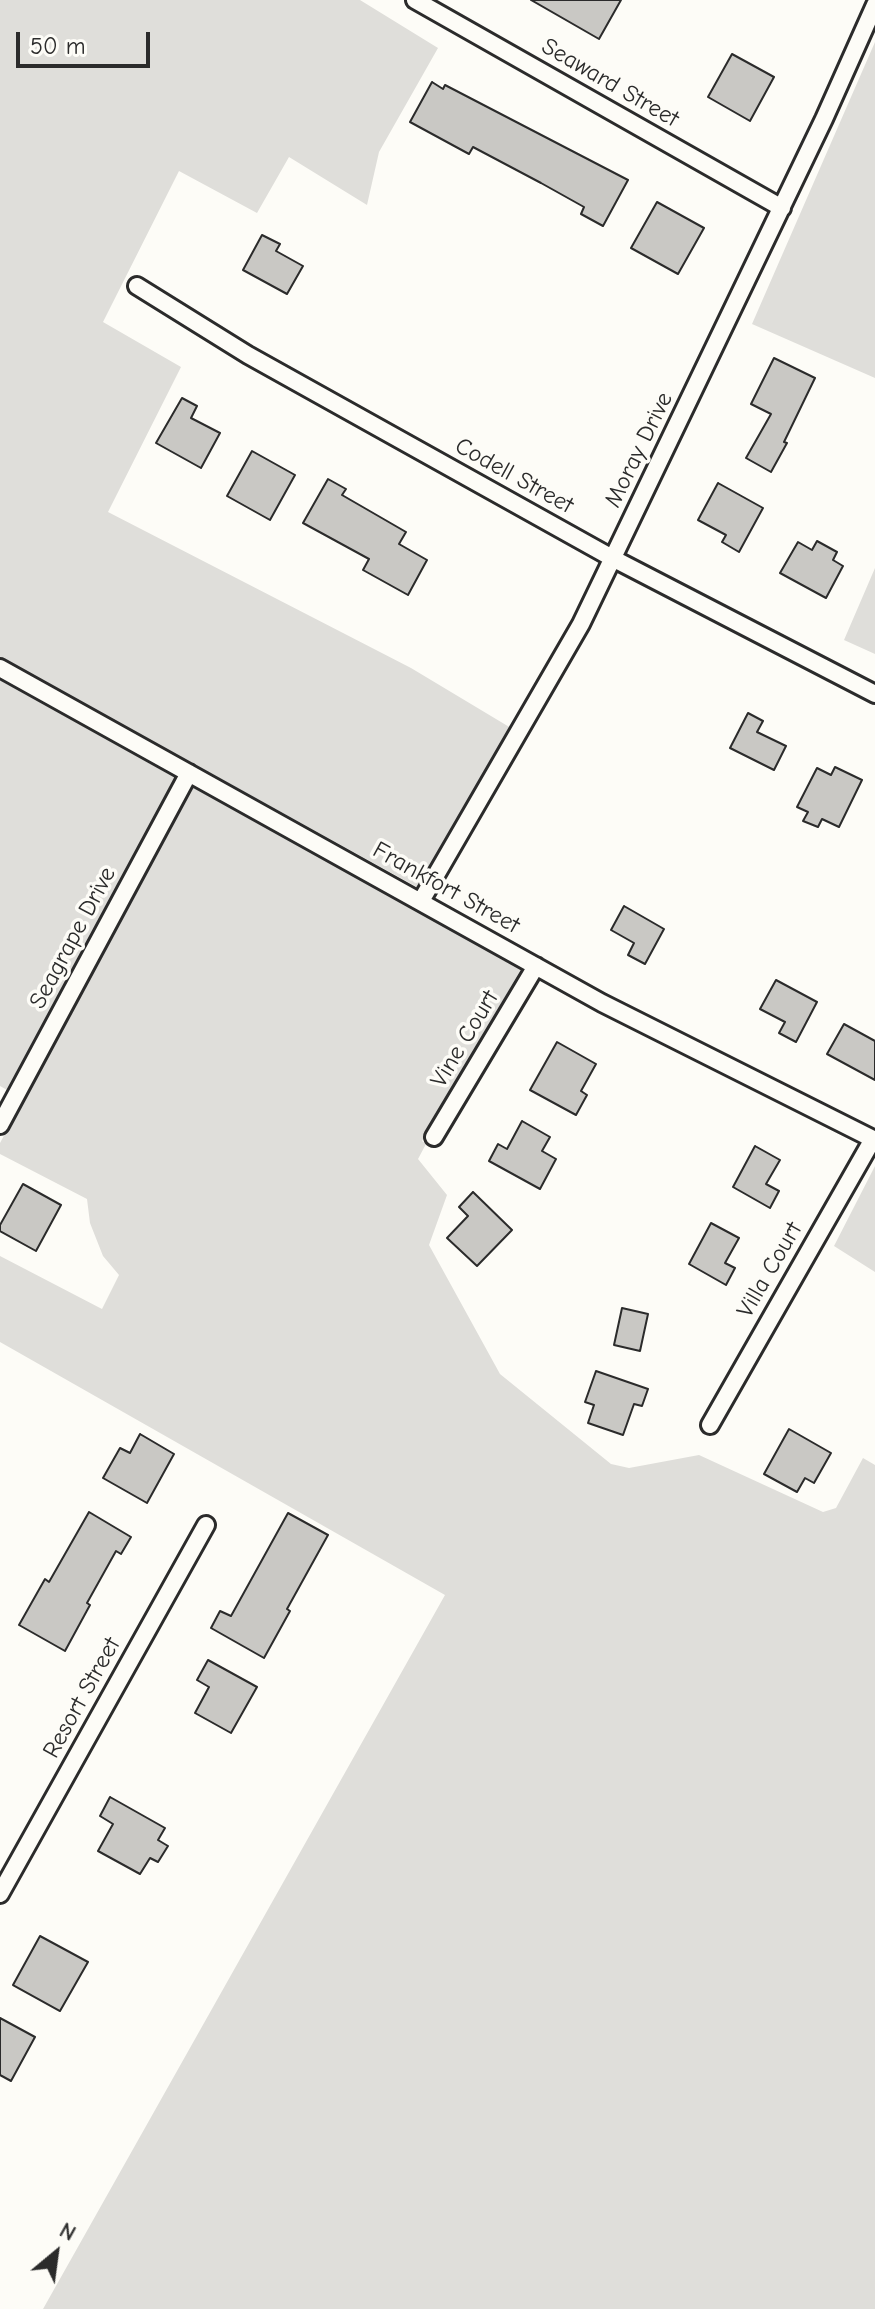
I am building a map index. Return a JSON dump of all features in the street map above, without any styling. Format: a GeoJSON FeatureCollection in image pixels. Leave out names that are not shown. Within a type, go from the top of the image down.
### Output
{"type":"FeatureCollection","features":[{"type":"Feature","properties":{"kind":"street","name":"Seaward Street"},"geometry":{"type":"LineString","coordinates":[[415,0],[782,208]]}},
{"type":"Feature","properties":{"kind":"street","name":"Moray Drive"},"geometry":{"type":"LineString","coordinates":[[421,901],[581,624],[614,559],[875,5]]}},
{"type":"Feature","properties":{"kind":"street","name":"Codell Street"},"geometry":{"type":"LineString","coordinates":[[137,286],[248,355],[614,559],[875,694]]}},
{"type":"Feature","properties":{"kind":"street","name":"Frankfort Street"},"geometry":{"type":"LineString","coordinates":[[0,668],[602,1003],[874,1139]]}},
{"type":"Feature","properties":{"kind":"street","name":"Seagrape Drive"},"geometry":{"type":"LineString","coordinates":[[0,1125],[5,1105],[189,773]]}},
{"type":"Feature","properties":{"kind":"street","name":"Vine Court"},"geometry":{"type":"LineString","coordinates":[[434,1137],[536,966]]}},
{"type":"Feature","properties":{"kind":"street","name":"Villa Court"},"geometry":{"type":"LineString","coordinates":[[710,1425],[874,1139]]}},
{"type":"Feature","properties":{"kind":"street","name":"Resort Street"},"geometry":{"type":"LineString","coordinates":[[0,1894],[206,1525]]}},
{"type":"Feature","properties":{"kind":"shaded area"},"geometry":{"type":"Polygon","coordinates":[[[0,0],[360,0],[438,48],[379,152],[367,205],[289,157],[257,213],[179,171],[103,322],[181,367],[108,512],[411,668],[511,728],[417,887],[0,657],[0,0]]]}},
{"type":"Feature","properties":{"kind":"shaded area"},"geometry":{"type":"Polygon","coordinates":[[[875,42],[875,378],[752,324],[875,42]]]}},
{"type":"Feature","properties":{"kind":"shaded area"},"geometry":{"type":"Polygon","coordinates":[[[875,568],[875,654],[844,640],[875,568]]]}},
{"type":"Feature","properties":{"kind":"shaded area"},"geometry":{"type":"Polygon","coordinates":[[[0,680],[176,778],[9,1091],[0,1086],[0,680]]]}},
{"type":"Feature","properties":{"kind":"shaded area"},"geometry":{"type":"Polygon","coordinates":[[[192,787],[521,969],[422,1141],[426,1144],[418,1159],[447,1195],[429,1245],[500,1374],[611,1464],[629,1468],[699,1455],[823,1512],[836,1508],[863,1458],[875,1465],[875,2309],[43,2309],[445,1595],[0,1342],[0,1256],[102,1309],[119,1275],[103,1256],[90,1223],[87,1199],[0,1154],[0,1143],[192,787]]]}},
{"type":"Feature","properties":{"kind":"shaded area"},"geometry":{"type":"Polygon","coordinates":[[[875,1166],[875,1272],[834,1246],[875,1166]]]}},
{"type":"Feature","properties":{"kind":"building"},"geometry":{"type":"Polygon","coordinates":[[[531,0],[621,0],[599,39],[531,0]]]}},
{"type":"Feature","properties":{"kind":"building"},"geometry":{"type":"Polygon","coordinates":[[[732,54],[774,77],[750,121],[708,97],[732,54]]]}},
{"type":"Feature","properties":{"kind":"building"},"geometry":{"type":"Polygon","coordinates":[[[432,82],[443,89],[445,85],[628,180],[603,226],[581,214],[584,207],[541,183],[473,147],[469,154],[410,122],[432,82]]]}},
{"type":"Feature","properties":{"kind":"building"},"geometry":{"type":"Polygon","coordinates":[[[657,202],[704,228],[678,274],[631,248],[657,202]]]}},
{"type":"Feature","properties":{"kind":"building"},"geometry":{"type":"Polygon","coordinates":[[[262,235],[280,244],[276,251],[303,266],[287,294],[243,270],[262,235]]]}},
{"type":"Feature","properties":{"kind":"building"},"geometry":{"type":"Polygon","coordinates":[[[774,358],[815,378],[771,472],[746,458],[771,414],[751,404],[774,358]]]}},
{"type":"Feature","properties":{"kind":"building"},"geometry":{"type":"Polygon","coordinates":[[[182,398],[197,406],[191,418],[220,433],[201,468],[156,443],[182,398]]]}},
{"type":"Feature","properties":{"kind":"building"},"geometry":{"type":"Polygon","coordinates":[[[252,451],[295,475],[270,520],[227,496],[252,451]]]}},
{"type":"Feature","properties":{"kind":"building"},"geometry":{"type":"Polygon","coordinates":[[[328,479],[346,489],[342,495],[406,532],[399,544],[427,560],[408,595],[363,570],[369,559],[303,523],[328,479]]]}},
{"type":"Feature","properties":{"kind":"building"},"geometry":{"type":"Polygon","coordinates":[[[718,483],[763,508],[739,552],[722,542],[726,535],[698,520],[718,483]]]}},
{"type":"Feature","properties":{"kind":"building"},"geometry":{"type":"Polygon","coordinates":[[[817,541],[837,552],[833,560],[843,566],[826,598],[780,573],[798,542],[812,550],[817,541]]]}},
{"type":"Feature","properties":{"kind":"building"},"geometry":{"type":"Polygon","coordinates":[[[748,713],[763,721],[757,732],[786,746],[774,770],[730,748],[748,713]]]}},
{"type":"Feature","properties":{"kind":"building"},"geometry":{"type":"Polygon","coordinates":[[[835,767],[862,780],[839,827],[822,819],[818,827],[803,821],[808,812],[797,807],[817,768],[831,775],[835,767]]]}},
{"type":"Feature","properties":{"kind":"building"},"geometry":{"type":"Polygon","coordinates":[[[624,906],[664,929],[645,964],[628,955],[634,943],[611,930],[624,906]]]}},
{"type":"Feature","properties":{"kind":"building"},"geometry":{"type":"Polygon","coordinates":[[[776,980],[817,1002],[796,1042],[779,1033],[785,1022],[760,1009],[776,980]]]}},
{"type":"Feature","properties":{"kind":"building"},"geometry":{"type":"Polygon","coordinates":[[[844,1024],[875,1041],[875,1080],[827,1054],[844,1024]]]}},
{"type":"Feature","properties":{"kind":"building"},"geometry":{"type":"Polygon","coordinates":[[[557,1042],[596,1064],[581,1091],[587,1095],[576,1115],[530,1090],[557,1042]]]}},
{"type":"Feature","properties":{"kind":"building"},"geometry":{"type":"Polygon","coordinates":[[[522,1121],[550,1137],[542,1151],[556,1159],[540,1189],[489,1161],[498,1144],[507,1149],[522,1121]]]}},
{"type":"Feature","properties":{"kind":"building"},"geometry":{"type":"Polygon","coordinates":[[[755,1146],[780,1160],[766,1184],[779,1191],[770,1208],[733,1187],[755,1146]]]}},
{"type":"Feature","properties":{"kind":"building"},"geometry":{"type":"Polygon","coordinates":[[[23,1184],[61,1205],[36,1251],[0,1231],[0,1225],[23,1184]]]}},
{"type":"Feature","properties":{"kind":"building"},"geometry":{"type":"Polygon","coordinates":[[[473,1192],[512,1230],[477,1266],[447,1238],[468,1216],[459,1207],[473,1192]]]}},
{"type":"Feature","properties":{"kind":"building"},"geometry":{"type":"Polygon","coordinates":[[[711,1223],[739,1238],[725,1263],[735,1268],[726,1285],[689,1264],[711,1223]]]}},
{"type":"Feature","properties":{"kind":"building"},"geometry":{"type":"Polygon","coordinates":[[[622,1308],[648,1314],[640,1351],[614,1345],[622,1308]]]}},
{"type":"Feature","properties":{"kind":"building"},"geometry":{"type":"Polygon","coordinates":[[[596,1371],[648,1389],[642,1406],[634,1404],[623,1435],[588,1423],[594,1405],[585,1402],[596,1371]]]}},
{"type":"Feature","properties":{"kind":"building"},"geometry":{"type":"Polygon","coordinates":[[[789,1429],[831,1453],[814,1483],[805,1478],[797,1492],[764,1474],[789,1429]]]}},
{"type":"Feature","properties":{"kind":"building"},"geometry":{"type":"Polygon","coordinates":[[[140,1434],[174,1454],[147,1503],[103,1478],[120,1448],[130,1453],[140,1434]]]}},
{"type":"Feature","properties":{"kind":"building"},"geometry":{"type":"Polygon","coordinates":[[[89,1512],[131,1537],[121,1554],[116,1551],[65,1651],[19,1625],[45,1579],[49,1582],[89,1512]]]}},
{"type":"Feature","properties":{"kind":"building"},"geometry":{"type":"Polygon","coordinates":[[[288,1513],[328,1535],[264,1658],[211,1628],[220,1611],[231,1616],[288,1513]]]}},
{"type":"Feature","properties":{"kind":"building"},"geometry":{"type":"Polygon","coordinates":[[[208,1660],[257,1687],[231,1733],[195,1713],[209,1687],[197,1680],[208,1660]]]}},
{"type":"Feature","properties":{"kind":"building"},"geometry":{"type":"Polygon","coordinates":[[[110,1797],[165,1828],[158,1840],[168,1846],[158,1862],[150,1858],[140,1874],[98,1851],[113,1824],[100,1816],[110,1797]]]}},
{"type":"Feature","properties":{"kind":"building"},"geometry":{"type":"Polygon","coordinates":[[[40,1936],[88,1962],[60,2011],[13,1985],[40,1936]]]}},
{"type":"Feature","properties":{"kind":"building"},"geometry":{"type":"Polygon","coordinates":[[[0,2018],[35,2037],[11,2081],[0,2075],[0,2018]]]}}]}
